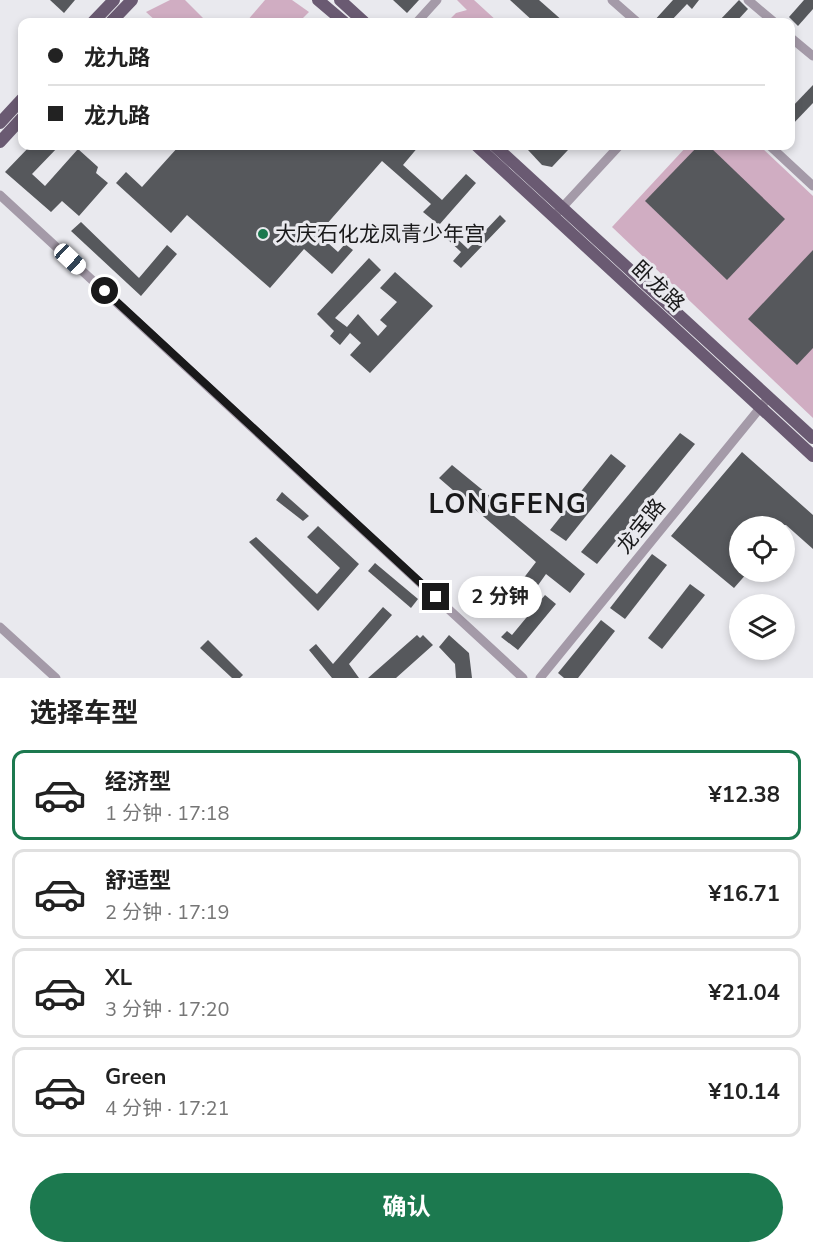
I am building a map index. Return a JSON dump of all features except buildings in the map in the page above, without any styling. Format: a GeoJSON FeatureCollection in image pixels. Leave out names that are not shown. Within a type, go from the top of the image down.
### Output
{"type":"FeatureCollection","features":[{"type":"Feature","properties":{"kind":"main road"},"geometry":{"type":"LineString","coordinates":[[97,18],[114,0]]}},
{"type":"Feature","properties":{"kind":"main road"},"geometry":{"type":"LineString","coordinates":[[115,18],[132,0]]}},
{"type":"Feature","properties":{"kind":"main road"},"geometry":{"type":"LineString","coordinates":[[318,0],[340,18]]}},
{"type":"Feature","properties":{"kind":"main road"},"geometry":{"type":"LineString","coordinates":[[342,2],[360,18]]}},
{"type":"Feature","properties":{"kind":"main road"},"geometry":{"type":"LineString","coordinates":[[0,123],[18,103]]}},
{"type":"Feature","properties":{"kind":"main road"},"geometry":{"type":"LineString","coordinates":[[0,142],[18,122]]}},
{"type":"Feature","properties":{"kind":"main road","name":"卧龙路"},"geometry":{"type":"LineString","coordinates":[[482,150],[558,212],[765,402],[813,438]]}},
{"type":"Feature","properties":{"kind":"main road","name":"卧龙路"},"geometry":{"type":"LineString","coordinates":[[499,150],[558,212]]}},
{"type":"Feature","properties":{"kind":"main road","name":"卧龙路"},"geometry":{"type":"LineString","coordinates":[[765,402],[813,456]]}},
{"type":"Feature","properties":{"kind":"street"},"geometry":{"type":"LineString","coordinates":[[421,18],[437,0]]}},
{"type":"Feature","properties":{"kind":"street"},"geometry":{"type":"LineString","coordinates":[[612,0],[624,4],[634,18]]}},
{"type":"Feature","properties":{"kind":"street"},"geometry":{"type":"LineString","coordinates":[[748,0],[769,18]]}},
{"type":"Feature","properties":{"kind":"street"},"geometry":{"type":"LineString","coordinates":[[795,41],[813,56]]}},
{"type":"Feature","properties":{"kind":"street"},"geometry":{"type":"LineString","coordinates":[[558,212],[615,150]]}},
{"type":"Feature","properties":{"kind":"street"},"geometry":{"type":"LineString","coordinates":[[774,150],[813,186]]}},
{"type":"Feature","properties":{"kind":"street"},"geometry":{"type":"LineString","coordinates":[[0,195],[523,678]]}},
{"type":"Feature","properties":{"kind":"street","name":"龙宝路"},"geometry":{"type":"LineString","coordinates":[[540,678],[765,402]]}},
{"type":"Feature","properties":{"kind":"street"},"geometry":{"type":"LineString","coordinates":[[0,627],[56,678]]}},
{"type":"Feature","properties":{"kind":"shaded area"},"geometry":{"type":"Polygon","coordinates":[[[170,0],[185,0],[203,18],[153,18],[146,12],[170,0]]]}},
{"type":"Feature","properties":{"kind":"shaded area"},"geometry":{"type":"Polygon","coordinates":[[[265,0],[292,0],[309,12],[303,18],[249,18],[265,0]]]}},
{"type":"Feature","properties":{"kind":"shaded area"},"geometry":{"type":"Polygon","coordinates":[[[457,0],[474,0],[494,18],[451,18],[456,13],[467,10],[457,0]]]}},
{"type":"Feature","properties":{"kind":"shaded area"},"geometry":{"type":"Polygon","coordinates":[[[683,150],[764,150],[813,196],[813,418],[612,227],[683,150]]]}},
{"type":"Feature","properties":{"kind":"place","name":"大庆石化龙凤青少年宫"},"geometry":{"type":"Point","coordinates":[263,234]}},
{"type":"Feature","properties":{"kind":"district","name":"LONGFENG"},"geometry":{"type":"Point","coordinates":[508,504]}},
{"type":"Feature","properties":{"kind":"route"},"geometry":{"type":"LineString","coordinates":[[105,291],[436,597]]}}]}
